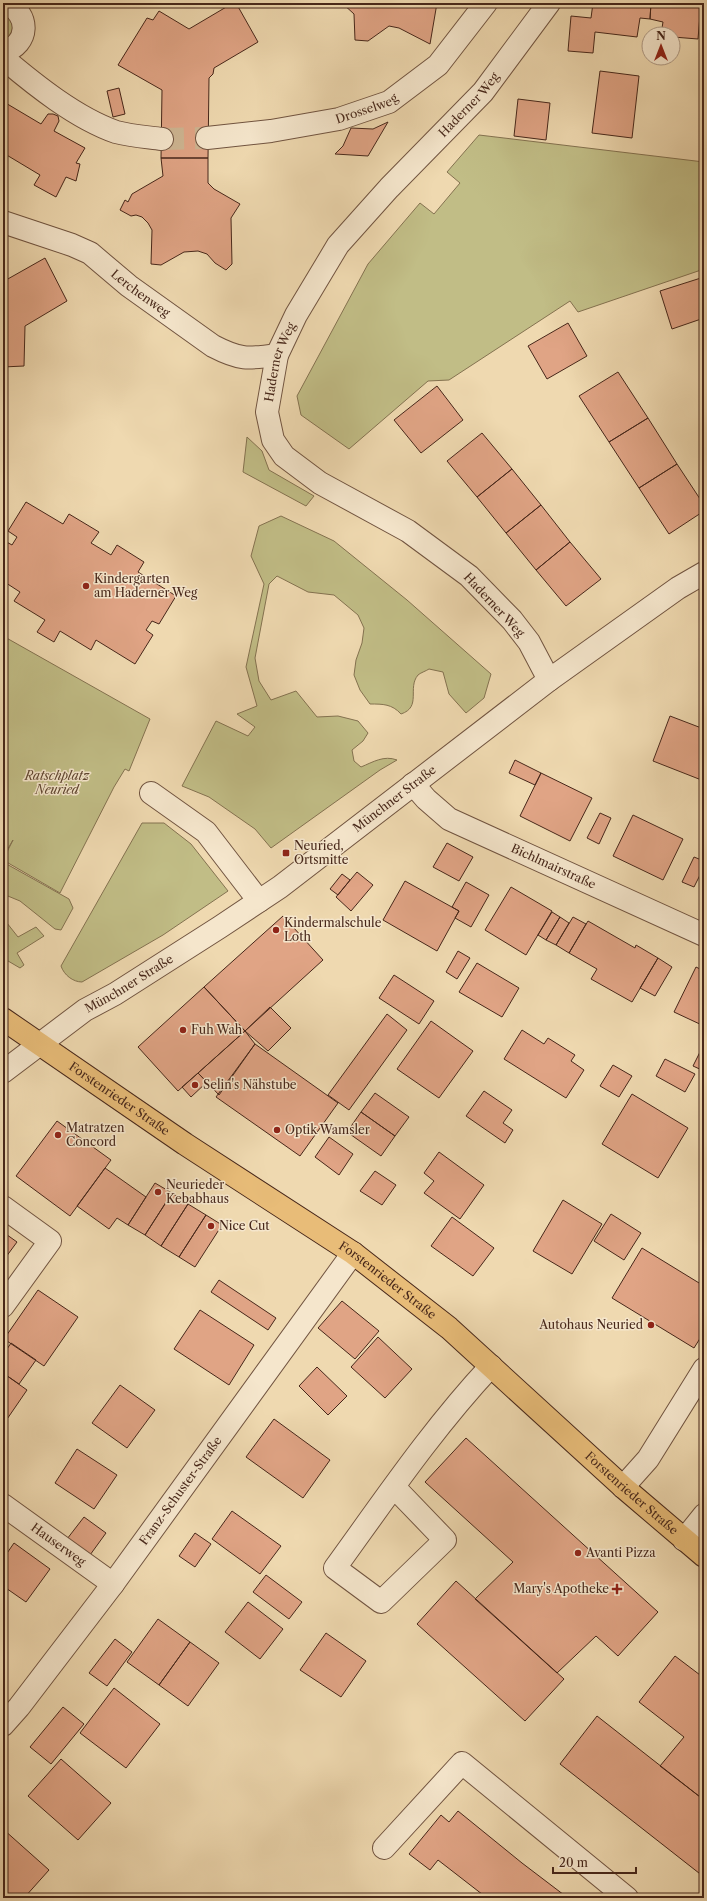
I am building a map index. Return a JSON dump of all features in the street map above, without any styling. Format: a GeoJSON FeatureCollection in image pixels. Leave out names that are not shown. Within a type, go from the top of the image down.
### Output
{"type":"FeatureCollection","features":[{"type":"Feature","properties":{"kind":"main road","name":"Forstenrieder Straße"},"geometry":{"type":"LineString","coordinates":[[3,1019],[184,1144],[353,1253],[449,1328],[623,1487],[704,1556]]}},
{"type":"Feature","properties":{"kind":"street"},"geometry":{"type":"LineString","coordinates":[[3,52],[12,48],[18,43],[22,36],[24,27],[18,12],[6,3]]}},
{"type":"Feature","properties":{"kind":"street","name":"Drosselweg"},"geometry":{"type":"LineString","coordinates":[[207,138],[271,131],[339,119],[389,102],[438,65],[486,3]]}},
{"type":"Feature","properties":{"kind":"street","name":"Haderner Weg"},"geometry":{"type":"LineString","coordinates":[[549,3],[484,92],[389,188],[338,245],[296,315],[277,355],[267,412],[273,440],[284,456],[320,483],[408,531],[469,576],[512,620],[529,642],[549,680]]}},
{"type":"Feature","properties":{"kind":"street"},"geometry":{"type":"LineString","coordinates":[[3,58],[36,86],[96,124],[128,135],[162,139]]}},
{"type":"Feature","properties":{"kind":"street","name":"Lerchenweg"},"geometry":{"type":"LineString","coordinates":[[3,222],[72,245],[90,253],[135,290],[213,346],[227,353],[247,359],[277,355]]}},
{"type":"Feature","properties":{"kind":"street","name":"Münchner Straße"},"geometry":{"type":"LineString","coordinates":[[3,1072],[85,1010],[121,990],[280,887],[549,680],[678,588],[704,573]]}},
{"type":"Feature","properties":{"kind":"street","name":"Bichlmairstraße"},"geometry":{"type":"LineString","coordinates":[[413,784],[426,799],[449,819],[704,935]]}},
{"type":"Feature","properties":{"kind":"street"},"geometry":{"type":"LineString","coordinates":[[150,793],[206,832],[259,901]]}},
{"type":"Feature","properties":{"kind":"street"},"geometry":{"type":"LineString","coordinates":[[3,1207],[50,1240],[3,1306]]}},
{"type":"Feature","properties":{"kind":"street","name":"Franz-Schuster-Straße"},"geometry":{"type":"LineString","coordinates":[[3,1725],[19,1707],[113,1584],[353,1253]]}},
{"type":"Feature","properties":{"kind":"street"},"geometry":{"type":"LineString","coordinates":[[394,1487],[445,1540],[381,1602],[335,1568],[394,1487],[462,1396],[491,1366]]}},
{"type":"Feature","properties":{"kind":"street"},"geometry":{"type":"LineString","coordinates":[[623,1487],[648,1459],[704,1369]]}},
{"type":"Feature","properties":{"kind":"street","name":"Hauserweg"},"geometry":{"type":"LineString","coordinates":[[3,1505],[113,1584]]}},
{"type":"Feature","properties":{"kind":"street"},"geometry":{"type":"LineString","coordinates":[[684,1540],[704,1515]]}},
{"type":"Feature","properties":{"kind":"street"},"geometry":{"type":"LineString","coordinates":[[384,1848],[462,1763],[627,1898]]}},
{"type":"Feature","properties":{"kind":"green space"},"geometry":{"type":"Polygon","coordinates":[[[3,11],[6,12],[15,30],[3,42],[3,11]]]}},
{"type":"Feature","properties":{"kind":"green space"},"geometry":{"type":"Polygon","coordinates":[[[479,135],[704,162],[704,269],[578,312],[570,301],[449,380],[428,381],[349,449],[301,415],[297,396],[368,264],[420,203],[434,214],[460,183],[447,172],[479,135]]]}},
{"type":"Feature","properties":{"kind":"green space"},"geometry":{"type":"Polygon","coordinates":[[[247,437],[262,451],[269,470],[314,496],[306,506],[243,472],[247,437]]]}},
{"type":"Feature","properties":{"kind":"green space"},"geometry":{"type":"Polygon","coordinates":[[[281,516],[334,541],[407,600],[491,674],[484,698],[466,713],[449,694],[443,672],[429,669],[419,674],[415,680],[413,702],[407,711],[401,714],[394,708],[387,705],[370,704],[360,690],[354,675],[364,628],[358,615],[334,595],[308,592],[277,576],[269,584],[255,658],[259,681],[271,700],[296,691],[317,717],[338,716],[358,721],[368,733],[363,741],[352,750],[354,761],[361,767],[374,761],[388,758],[397,760],[380,770],[271,848],[255,829],[209,797],[182,786],[216,721],[248,736],[255,727],[237,714],[257,706],[246,667],[264,584],[251,556],[259,526],[281,516]]]}},
{"type":"Feature","properties":{"kind":"green space","name":"Ratschplatz Neuried"},"geometry":{"type":"Polygon","coordinates":[[[3,636],[150,719],[129,771],[125,769],[114,787],[60,893],[3,860],[13,840],[3,857],[3,636]]]}},
{"type":"Feature","properties":{"kind":"green space"},"geometry":{"type":"Polygon","coordinates":[[[142,823],[164,823],[191,844],[228,891],[163,935],[82,982],[75,981],[67,975],[61,966],[142,823]]]}},
{"type":"Feature","properties":{"kind":"green space"},"geometry":{"type":"Polygon","coordinates":[[[3,862],[69,899],[73,908],[61,930],[55,929],[20,901],[3,894],[3,862]]]}},
{"type":"Feature","properties":{"kind":"green space"},"geometry":{"type":"Polygon","coordinates":[[[3,918],[18,937],[36,927],[44,936],[17,953],[24,965],[20,968],[3,958],[3,918]]]}},
{"type":"Feature","properties":{"kind":"building"},"geometry":{"type":"Polygon","coordinates":[[[233,3],[236,3],[258,42],[214,68],[213,74],[209,78],[208,158],[161,158],[162,90],[118,65],[147,18],[153,20],[159,11],[189,29],[233,3]]]}},
{"type":"Feature","properties":{"kind":"building"},"geometry":{"type":"Polygon","coordinates":[[[342,3],[437,3],[430,44],[399,28],[389,26],[368,41],[355,40],[354,14],[342,3]]]}},
{"type":"Feature","properties":{"kind":"building"},"geometry":{"type":"Polygon","coordinates":[[[593,3],[651,3],[650,19],[640,18],[637,37],[595,32],[593,53],[568,51],[571,16],[591,18],[593,3]]]}},
{"type":"Feature","properties":{"kind":"building"},"geometry":{"type":"Polygon","coordinates":[[[651,3],[701,3],[698,39],[681,38],[681,26],[662,26],[663,22],[650,19],[651,3]]]}},
{"type":"Feature","properties":{"kind":"building"},"geometry":{"type":"Polygon","coordinates":[[[600,71],[639,76],[632,138],[592,133],[600,71]]]}},
{"type":"Feature","properties":{"kind":"building"},"geometry":{"type":"Polygon","coordinates":[[[119,88],[125,114],[113,117],[107,91],[119,88]]]}},
{"type":"Feature","properties":{"kind":"building"},"geometry":{"type":"Polygon","coordinates":[[[518,99],[550,103],[546,140],[514,136],[518,99]]]}},
{"type":"Feature","properties":{"kind":"building"},"geometry":{"type":"Polygon","coordinates":[[[4,102],[41,124],[48,114],[58,116],[59,121],[54,131],[85,148],[76,163],[80,164],[76,181],[66,177],[56,197],[34,185],[40,175],[5,154],[3,157],[4,102]]]}},
{"type":"Feature","properties":{"kind":"building"},"geometry":{"type":"Polygon","coordinates":[[[388,122],[368,156],[335,154],[343,146],[351,128],[373,129],[388,122]]]}},
{"type":"Feature","properties":{"kind":"building"},"geometry":{"type":"Polygon","coordinates":[[[161,158],[208,158],[208,183],[214,189],[240,204],[231,218],[232,264],[226,270],[215,263],[207,254],[198,251],[184,252],[161,265],[151,264],[152,230],[148,223],[142,217],[136,215],[131,216],[120,210],[125,200],[128,202],[132,194],[163,176],[161,158]]]}},
{"type":"Feature","properties":{"kind":"building"},"geometry":{"type":"Polygon","coordinates":[[[45,258],[67,301],[25,326],[24,366],[3,367],[3,278],[6,280],[45,258]]]}},
{"type":"Feature","properties":{"kind":"building"},"geometry":{"type":"Polygon","coordinates":[[[704,277],[704,318],[672,329],[660,291],[704,277]]]}},
{"type":"Feature","properties":{"kind":"building"},"geometry":{"type":"Polygon","coordinates":[[[568,323],[587,356],[547,379],[528,346],[568,323]]]}},
{"type":"Feature","properties":{"kind":"building"},"geometry":{"type":"Polygon","coordinates":[[[618,372],[648,418],[609,442],[579,396],[618,372]]]}},
{"type":"Feature","properties":{"kind":"building"},"geometry":{"type":"Polygon","coordinates":[[[437,386],[463,420],[421,453],[394,420],[437,386]]]}},
{"type":"Feature","properties":{"kind":"building"},"geometry":{"type":"Polygon","coordinates":[[[648,418],[677,464],[639,488],[609,442],[648,418]]]}},
{"type":"Feature","properties":{"kind":"building"},"geometry":{"type":"Polygon","coordinates":[[[482,433],[512,469],[477,497],[447,461],[482,433]]]}},
{"type":"Feature","properties":{"kind":"building"},"geometry":{"type":"Polygon","coordinates":[[[677,464],[704,505],[704,511],[669,534],[639,488],[677,464]]]}},
{"type":"Feature","properties":{"kind":"building"},"geometry":{"type":"Polygon","coordinates":[[[512,469],[541,505],[506,533],[477,497],[512,469]]]}},
{"type":"Feature","properties":{"kind":"building","name":"Kindergarten am Haderner Weg"},"geometry":{"type":"Polygon","coordinates":[[[26,502],[63,524],[69,514],[99,532],[91,543],[111,555],[117,545],[144,562],[138,572],[176,596],[159,624],[152,621],[146,630],[153,635],[135,664],[96,640],[91,650],[60,631],[54,642],[37,632],[45,620],[14,601],[20,592],[3,581],[3,540],[12,545],[17,537],[8,531],[26,502]]]}},
{"type":"Feature","properties":{"kind":"building"},"geometry":{"type":"Polygon","coordinates":[[[541,505],[570,542],[536,570],[506,533],[541,505]]]}},
{"type":"Feature","properties":{"kind":"building"},"geometry":{"type":"Polygon","coordinates":[[[570,542],[601,579],[566,606],[536,570],[570,542]]]}},
{"type":"Feature","properties":{"kind":"building"},"geometry":{"type":"Polygon","coordinates":[[[670,716],[704,729],[704,781],[653,761],[670,716]]]}},
{"type":"Feature","properties":{"kind":"building"},"geometry":{"type":"Polygon","coordinates":[[[515,760],[541,773],[535,785],[509,773],[515,760]]]}},
{"type":"Feature","properties":{"kind":"building"},"geometry":{"type":"Polygon","coordinates":[[[541,773],[592,798],[570,841],[520,816],[541,773]]]}},
{"type":"Feature","properties":{"kind":"building"},"geometry":{"type":"Polygon","coordinates":[[[600,813],[611,818],[599,844],[587,838],[600,813]]]}},
{"type":"Feature","properties":{"kind":"building"},"geometry":{"type":"Polygon","coordinates":[[[633,815],[683,839],[663,880],[613,856],[633,815]]]}},
{"type":"Feature","properties":{"kind":"building"},"geometry":{"type":"Polygon","coordinates":[[[447,843],[473,857],[459,881],[433,867],[447,843]]]}},
{"type":"Feature","properties":{"kind":"building"},"geometry":{"type":"Polygon","coordinates":[[[694,857],[704,861],[704,867],[694,887],[682,882],[694,857]]]}},
{"type":"Feature","properties":{"kind":"building"},"geometry":{"type":"Polygon","coordinates":[[[357,872],[373,885],[351,911],[336,897],[357,872]]]}},
{"type":"Feature","properties":{"kind":"building"},"geometry":{"type":"Polygon","coordinates":[[[342,874],[350,880],[338,895],[330,889],[342,874]]]}},
{"type":"Feature","properties":{"kind":"building"},"geometry":{"type":"Polygon","coordinates":[[[405,881],[459,911],[437,951],[383,920],[405,881]]]}},
{"type":"Feature","properties":{"kind":"building"},"geometry":{"type":"Polygon","coordinates":[[[466,882],[489,895],[471,927],[455,918],[459,911],[452,907],[466,882]]]}},
{"type":"Feature","properties":{"kind":"building"},"geometry":{"type":"Polygon","coordinates":[[[511,887],[552,911],[526,955],[485,930],[511,887]]]}},
{"type":"Feature","properties":{"kind":"building"},"geometry":{"type":"Polygon","coordinates":[[[552,912],[560,917],[546,940],[538,935],[552,912]]]}},
{"type":"Feature","properties":{"kind":"building"},"geometry":{"type":"Polygon","coordinates":[[[283,916],[323,960],[245,1031],[204,987],[283,916]]]}},
{"type":"Feature","properties":{"kind":"building"},"geometry":{"type":"Polygon","coordinates":[[[560,917],[569,923],[556,945],[546,940],[560,917]]]}},
{"type":"Feature","properties":{"kind":"building"},"geometry":{"type":"Polygon","coordinates":[[[573,917],[586,924],[569,953],[556,945],[573,917]]]}},
{"type":"Feature","properties":{"kind":"building"},"geometry":{"type":"Polygon","coordinates":[[[588,921],[635,948],[636,945],[658,958],[632,1002],[591,979],[597,969],[569,953],[588,921]]]}},
{"type":"Feature","properties":{"kind":"building"},"geometry":{"type":"Polygon","coordinates":[[[458,951],[470,958],[457,979],[446,972],[458,951]]]}},
{"type":"Feature","properties":{"kind":"building"},"geometry":{"type":"Polygon","coordinates":[[[658,958],[672,967],[655,996],[640,988],[658,958]]]}},
{"type":"Feature","properties":{"kind":"building"},"geometry":{"type":"Polygon","coordinates":[[[477,963],[519,988],[502,1017],[459,992],[477,963]]]}},
{"type":"Feature","properties":{"kind":"building"},"geometry":{"type":"Polygon","coordinates":[[[696,967],[704,971],[704,1026],[674,1012],[696,967]]]}},
{"type":"Feature","properties":{"kind":"building"},"geometry":{"type":"Polygon","coordinates":[[[394,975],[434,1001],[419,1024],[379,998],[394,975]]]}},
{"type":"Feature","properties":{"kind":"building"},"geometry":{"type":"Polygon","coordinates":[[[204,987],[245,1031],[178,1091],[138,1047],[204,987]]]}},
{"type":"Feature","properties":{"kind":"building"},"geometry":{"type":"Polygon","coordinates":[[[270,1007],[291,1028],[268,1051],[245,1031],[270,1007]]]}},
{"type":"Feature","properties":{"kind":"building"},"geometry":{"type":"Polygon","coordinates":[[[387,1014],[407,1030],[349,1110],[328,1095],[387,1014]]]}},
{"type":"Feature","properties":{"kind":"building"},"geometry":{"type":"Polygon","coordinates":[[[431,1021],[473,1051],[439,1098],[397,1069],[431,1021]]]}},
{"type":"Feature","properties":{"kind":"building"},"geometry":{"type":"Polygon","coordinates":[[[522,1030],[544,1044],[548,1038],[575,1055],[571,1061],[584,1070],[566,1098],[504,1059],[522,1030]]]}},
{"type":"Feature","properties":{"kind":"building"},"geometry":{"type":"Polygon","coordinates":[[[245,1031],[255,1044],[219,1095],[198,1073],[245,1031]]]}},
{"type":"Feature","properties":{"kind":"building"},"geometry":{"type":"Polygon","coordinates":[[[255,1044],[338,1103],[300,1156],[216,1097],[255,1044]]]}},
{"type":"Feature","properties":{"kind":"building"},"geometry":{"type":"Polygon","coordinates":[[[704,1044],[704,1071],[693,1066],[704,1044]]]}},
{"type":"Feature","properties":{"kind":"building"},"geometry":{"type":"Polygon","coordinates":[[[665,1059],[695,1074],[685,1092],[656,1076],[665,1059]]]}},
{"type":"Feature","properties":{"kind":"building"},"geometry":{"type":"Polygon","coordinates":[[[613,1065],[632,1076],[619,1097],[600,1086],[613,1065]]]}},
{"type":"Feature","properties":{"kind":"building","name":"Selin's Nähstube"},"geometry":{"type":"Polygon","coordinates":[[[198,1073],[207,1082],[191,1097],[182,1087],[198,1073]]]}},
{"type":"Feature","properties":{"kind":"building"},"geometry":{"type":"Polygon","coordinates":[[[484,1091],[512,1110],[503,1123],[513,1130],[505,1143],[466,1116],[484,1091]]]}},
{"type":"Feature","properties":{"kind":"building"},"geometry":{"type":"Polygon","coordinates":[[[375,1093],[409,1117],[395,1136],[361,1112],[375,1093]]]}},
{"type":"Feature","properties":{"kind":"building"},"geometry":{"type":"Polygon","coordinates":[[[632,1094],[688,1128],[658,1178],[602,1144],[632,1094]]]}},
{"type":"Feature","properties":{"kind":"building"},"geometry":{"type":"Polygon","coordinates":[[[361,1112],[395,1136],[381,1156],[347,1132],[361,1112]]]}},
{"type":"Feature","properties":{"kind":"building"},"geometry":{"type":"Polygon","coordinates":[[[57,1121],[111,1160],[70,1216],[16,1176],[57,1121]]]}},
{"type":"Feature","properties":{"kind":"building"},"geometry":{"type":"Polygon","coordinates":[[[329,1137],[353,1154],[339,1175],[315,1157],[329,1137]]]}},
{"type":"Feature","properties":{"kind":"building"},"geometry":{"type":"Polygon","coordinates":[[[439,1152],[484,1185],[460,1219],[424,1193],[434,1181],[424,1173],[439,1152]]]}},
{"type":"Feature","properties":{"kind":"building"},"geometry":{"type":"Polygon","coordinates":[[[105,1168],[146,1197],[128,1225],[117,1218],[109,1229],[77,1206],[105,1168]]]}},
{"type":"Feature","properties":{"kind":"building"},"geometry":{"type":"Polygon","coordinates":[[[375,1171],[396,1185],[382,1205],[360,1191],[375,1171]]]}},
{"type":"Feature","properties":{"kind":"building"},"geometry":{"type":"Polygon","coordinates":[[[155,1183],[172,1193],[145,1235],[128,1225],[155,1183]]]}},
{"type":"Feature","properties":{"kind":"building"},"geometry":{"type":"Polygon","coordinates":[[[172,1193],[188,1204],[161,1246],[145,1235],[172,1193]]]}},
{"type":"Feature","properties":{"kind":"building"},"geometry":{"type":"Polygon","coordinates":[[[563,1200],[602,1224],[572,1274],[533,1251],[563,1200]]]}},
{"type":"Feature","properties":{"kind":"building"},"geometry":{"type":"Polygon","coordinates":[[[188,1204],[206,1215],[179,1257],[161,1246],[188,1204]]]}},
{"type":"Feature","properties":{"kind":"building"},"geometry":{"type":"Polygon","coordinates":[[[611,1214],[641,1233],[624,1260],[594,1241],[611,1214]]]}},
{"type":"Feature","properties":{"kind":"building"},"geometry":{"type":"Polygon","coordinates":[[[206,1215],[222,1225],[195,1267],[179,1257],[206,1215]]]}},
{"type":"Feature","properties":{"kind":"building"},"geometry":{"type":"Polygon","coordinates":[[[452,1217],[494,1248],[473,1276],[431,1246],[452,1217]]]}},
{"type":"Feature","properties":{"kind":"building"},"geometry":{"type":"Polygon","coordinates":[[[3,1232],[17,1242],[3,1261],[3,1232]]]}},
{"type":"Feature","properties":{"kind":"building"},"geometry":{"type":"Polygon","coordinates":[[[642,1248],[704,1286],[704,1332],[694,1348],[612,1298],[642,1248]]]}},
{"type":"Feature","properties":{"kind":"building"},"geometry":{"type":"Polygon","coordinates":[[[219,1280],[276,1318],[268,1330],[211,1292],[219,1280]]]}},
{"type":"Feature","properties":{"kind":"building"},"geometry":{"type":"Polygon","coordinates":[[[38,1290],[78,1317],[44,1366],[4,1339],[38,1290]]]}},
{"type":"Feature","properties":{"kind":"building"},"geometry":{"type":"Polygon","coordinates":[[[342,1301],[379,1331],[355,1359],[318,1328],[342,1301]]]}},
{"type":"Feature","properties":{"kind":"building"},"geometry":{"type":"Polygon","coordinates":[[[200,1310],[254,1345],[229,1385],[174,1349],[200,1310]]]}},
{"type":"Feature","properties":{"kind":"building"},"geometry":{"type":"Polygon","coordinates":[[[378,1337],[412,1369],[385,1398],[351,1367],[378,1337]]]}},
{"type":"Feature","properties":{"kind":"building"},"geometry":{"type":"Polygon","coordinates":[[[11,1343],[36,1360],[19,1384],[3,1373],[3,1355],[11,1343]]]}},
{"type":"Feature","properties":{"kind":"building"},"geometry":{"type":"Polygon","coordinates":[[[317,1367],[347,1396],[328,1415],[299,1386],[317,1367]]]}},
{"type":"Feature","properties":{"kind":"building"},"geometry":{"type":"Polygon","coordinates":[[[3,1373],[27,1390],[3,1425],[3,1373]]]}},
{"type":"Feature","properties":{"kind":"building"},"geometry":{"type":"Polygon","coordinates":[[[120,1385],[155,1410],[127,1448],[92,1423],[120,1385]]]}},
{"type":"Feature","properties":{"kind":"building"},"geometry":{"type":"Polygon","coordinates":[[[274,1419],[330,1460],[303,1498],[246,1457],[274,1419]]]}},
{"type":"Feature","properties":{"kind":"building"},"geometry":{"type":"Polygon","coordinates":[[[466,1438],[658,1612],[618,1656],[596,1636],[557,1673],[475,1599],[513,1562],[425,1482],[466,1438]]]}},
{"type":"Feature","properties":{"kind":"building"},"geometry":{"type":"Polygon","coordinates":[[[77,1449],[117,1475],[94,1509],[55,1483],[77,1449]]]}},
{"type":"Feature","properties":{"kind":"building"},"geometry":{"type":"Polygon","coordinates":[[[232,1511],[281,1546],[260,1574],[212,1539],[232,1511]]]}},
{"type":"Feature","properties":{"kind":"building"},"geometry":{"type":"Polygon","coordinates":[[[84,1517],[106,1533],[90,1555],[67,1539],[84,1517]]]}},
{"type":"Feature","properties":{"kind":"building"},"geometry":{"type":"Polygon","coordinates":[[[195,1533],[211,1544],[195,1567],[179,1556],[195,1533]]]}},
{"type":"Feature","properties":{"kind":"building"},"geometry":{"type":"Polygon","coordinates":[[[14,1543],[50,1569],[26,1602],[3,1586],[3,1559],[14,1543]]]}},
{"type":"Feature","properties":{"kind":"building"},"geometry":{"type":"Polygon","coordinates":[[[266,1575],[302,1602],[289,1619],[253,1592],[266,1575]]]}},
{"type":"Feature","properties":{"kind":"building"},"geometry":{"type":"Polygon","coordinates":[[[456,1581],[564,1679],[525,1721],[417,1624],[456,1581]]]}},
{"type":"Feature","properties":{"kind":"building"},"geometry":{"type":"Polygon","coordinates":[[[248,1602],[283,1629],[260,1659],[225,1632],[248,1602]]]}},
{"type":"Feature","properties":{"kind":"building"},"geometry":{"type":"Polygon","coordinates":[[[158,1619],[190,1642],[159,1685],[127,1662],[158,1619]]]}},
{"type":"Feature","properties":{"kind":"building"},"geometry":{"type":"Polygon","coordinates":[[[326,1633],[366,1661],[341,1697],[300,1670],[326,1633]]]}},
{"type":"Feature","properties":{"kind":"building"},"geometry":{"type":"Polygon","coordinates":[[[115,1639],[132,1652],[107,1686],[89,1673],[115,1639]]]}},
{"type":"Feature","properties":{"kind":"building"},"geometry":{"type":"Polygon","coordinates":[[[190,1642],[219,1663],[188,1706],[159,1685],[190,1642]]]}},
{"type":"Feature","properties":{"kind":"building"},"geometry":{"type":"Polygon","coordinates":[[[675,1656],[704,1678],[704,1800],[660,1766],[684,1737],[639,1702],[675,1656]]]}},
{"type":"Feature","properties":{"kind":"building"},"geometry":{"type":"Polygon","coordinates":[[[114,1688],[160,1724],[126,1768],[80,1733],[114,1688]]]}},
{"type":"Feature","properties":{"kind":"building"},"geometry":{"type":"Polygon","coordinates":[[[63,1707],[84,1724],[51,1764],[30,1747],[63,1707]]]}},
{"type":"Feature","properties":{"kind":"building"},"geometry":{"type":"Polygon","coordinates":[[[597,1716],[704,1800],[704,1877],[560,1764],[597,1716]]]}},
{"type":"Feature","properties":{"kind":"building"},"geometry":{"type":"Polygon","coordinates":[[[61,1759],[111,1803],[78,1840],[28,1796],[61,1759]]]}},
{"type":"Feature","properties":{"kind":"building"},"geometry":{"type":"Polygon","coordinates":[[[458,1811],[568,1898],[487,1898],[438,1860],[430,1870],[409,1854],[441,1815],[449,1822],[458,1811]]]}},
{"type":"Feature","properties":{"kind":"building"},"geometry":{"type":"Polygon","coordinates":[[[3,1829],[49,1870],[24,1898],[6,1898],[3,1895],[3,1829]]]}},
{"type":"Feature","properties":{"kind":"tunnel"},"geometry":{"type":"LineString","coordinates":[[162,139],[207,138]]}},
{"type":"Feature","properties":{"kind":"place","name":"Kindergarten am Haderner Weg"},"geometry":{"type":"Point","coordinates":[86,586]}},
{"type":"Feature","properties":{"kind":"place","name":"Neuried, Ortsmitte"},"geometry":{"type":"Point","coordinates":[286,853]}},
{"type":"Feature","properties":{"kind":"place","name":"Kindermalschule Loth"},"geometry":{"type":"Point","coordinates":[276,930]}},
{"type":"Feature","properties":{"kind":"place","name":"Fuh Wah"},"geometry":{"type":"Point","coordinates":[183,1030]}},
{"type":"Feature","properties":{"kind":"place","name":"Selin's Nähstube"},"geometry":{"type":"Point","coordinates":[195,1085]}},
{"type":"Feature","properties":{"kind":"place","name":"Optik Wamsler"},"geometry":{"type":"Point","coordinates":[277,1130]}},
{"type":"Feature","properties":{"kind":"place","name":"Matratzen Concord"},"geometry":{"type":"Point","coordinates":[58,1135]}},
{"type":"Feature","properties":{"kind":"place","name":"Neurieder Kebabhaus"},"geometry":{"type":"Point","coordinates":[158,1192]}},
{"type":"Feature","properties":{"kind":"place","name":"Nice Cut"},"geometry":{"type":"Point","coordinates":[211,1226]}},
{"type":"Feature","properties":{"kind":"place","name":"Autohaus Neuried"},"geometry":{"type":"Point","coordinates":[651,1325]}},
{"type":"Feature","properties":{"kind":"place","name":"Avanti Pizza"},"geometry":{"type":"Point","coordinates":[578,1553]}},
{"type":"Feature","properties":{"kind":"place","name":"Mary's Apotheke"},"geometry":{"type":"Point","coordinates":[617,1589]}}]}
